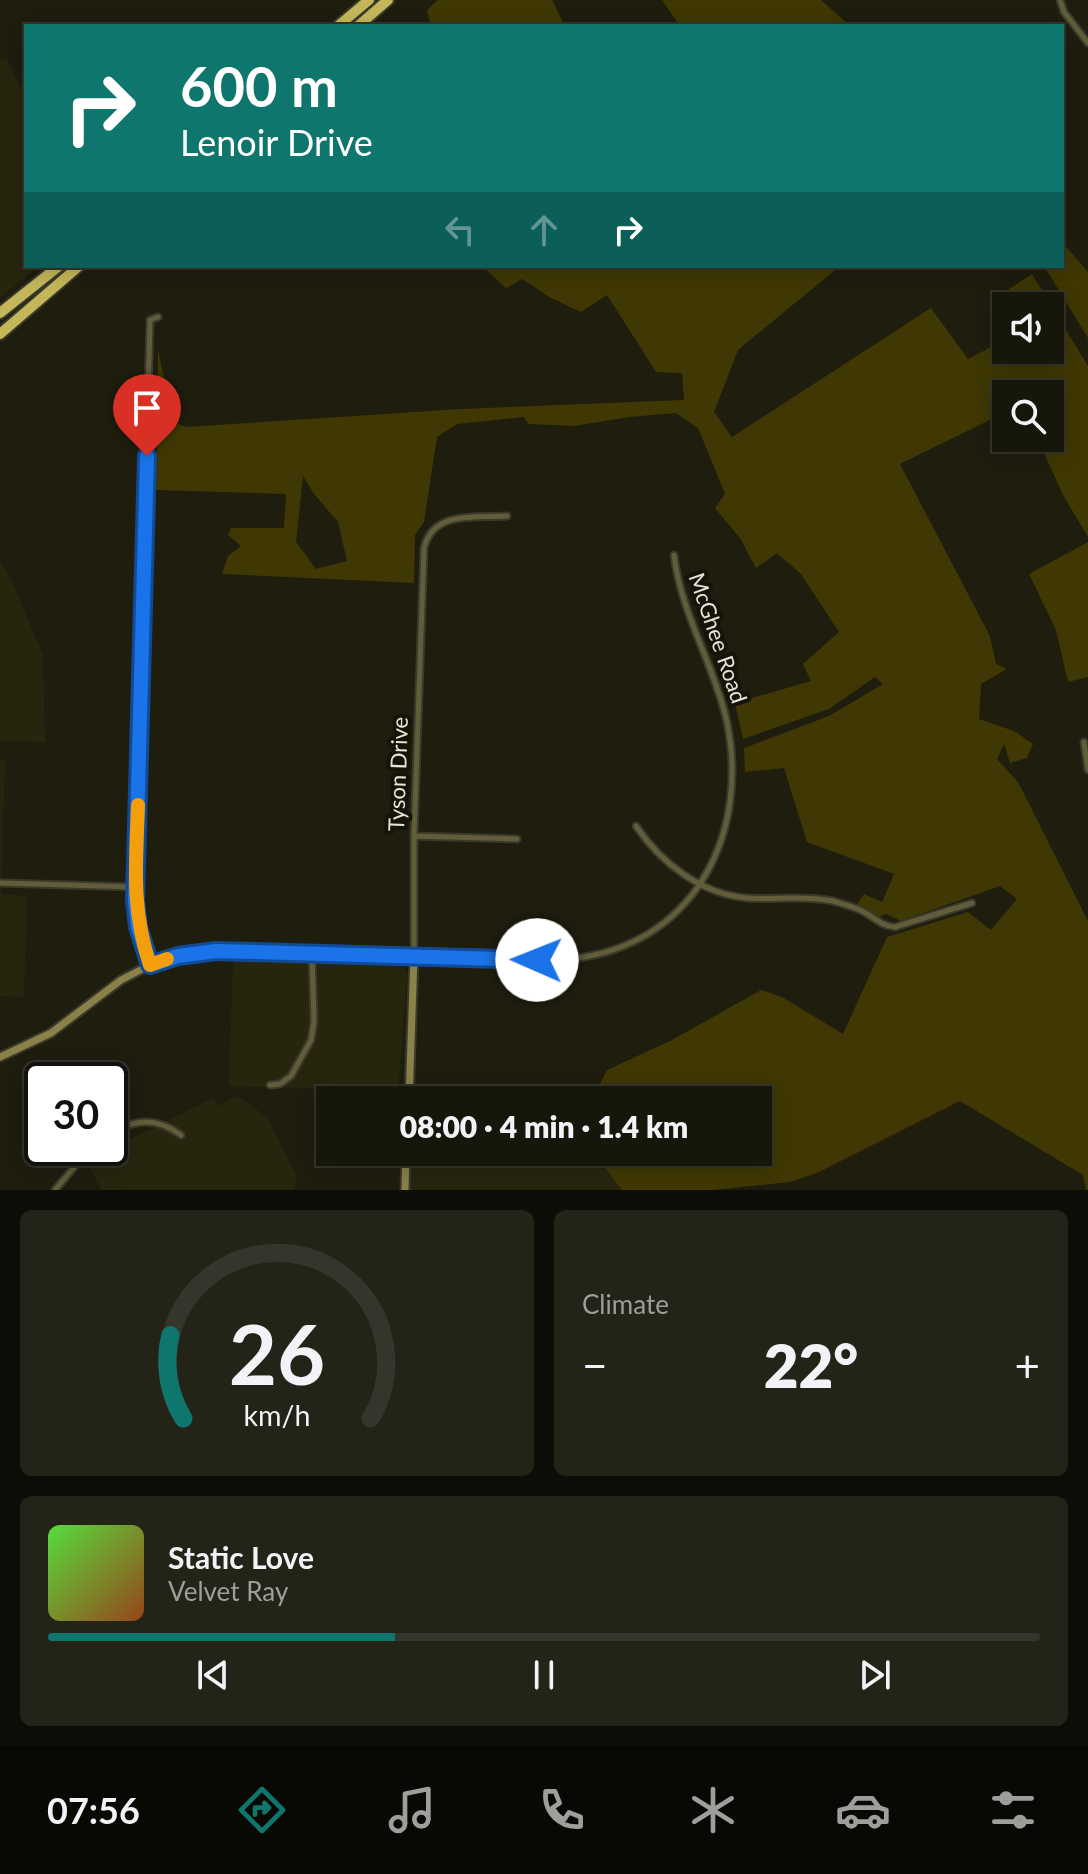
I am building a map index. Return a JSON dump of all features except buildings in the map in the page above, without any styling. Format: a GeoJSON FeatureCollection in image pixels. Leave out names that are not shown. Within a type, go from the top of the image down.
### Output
{"type":"FeatureCollection","features":[{"type":"Feature","properties":{"kind":"highway"},"geometry":{"type":"LineString","coordinates":[[340,24],[369,0]]}},
{"type":"Feature","properties":{"kind":"highway"},"geometry":{"type":"LineString","coordinates":[[360,24],[388,0]]}},
{"type":"Feature","properties":{"kind":"highway"},"geometry":{"type":"LineString","coordinates":[[0,311],[54,268]]}},
{"type":"Feature","properties":{"kind":"highway"},"geometry":{"type":"LineString","coordinates":[[0,334],[77,268]]}},
{"type":"Feature","properties":{"kind":"street"},"geometry":{"type":"LineString","coordinates":[[1061,0],[1064,12],[1088,43]]}},
{"type":"Feature","properties":{"kind":"street"},"geometry":{"type":"LineString","coordinates":[[150,965],[138,927],[135,887],[150,320],[158,317]]}},
{"type":"Feature","properties":{"kind":"street","name":"Tyson Drive"},"geometry":{"type":"LineString","coordinates":[[409,1086],[414,836],[422,572],[426,541],[433,528],[448,519],[507,516]]}},
{"type":"Feature","properties":{"kind":"street","name":"McGhee Road"},"geometry":{"type":"LineString","coordinates":[[0,1057],[51,1033],[97,996],[150,965],[178,956],[203,952],[567,960],[601,954],[647,934],[676,912],[700,884],[715,858],[732,794],[731,751],[722,701],[677,583],[674,555]]}},
{"type":"Feature","properties":{"kind":"street"},"geometry":{"type":"LineString","coordinates":[[1084,742],[1088,770]]}},
{"type":"Feature","properties":{"kind":"street"},"geometry":{"type":"LineString","coordinates":[[636,826],[659,855],[700,884],[737,896],[825,900],[851,906],[889,926],[899,926],[972,903]]}},
{"type":"Feature","properties":{"kind":"street"},"geometry":{"type":"LineString","coordinates":[[414,836],[517,839]]}},
{"type":"Feature","properties":{"kind":"street"},"geometry":{"type":"LineString","coordinates":[[0,883],[135,887]]}},
{"type":"Feature","properties":{"kind":"street"},"geometry":{"type":"LineString","coordinates":[[270,1085],[288,1080],[311,1040],[314,1021],[312,954]]}},
{"type":"Feature","properties":{"kind":"street"},"geometry":{"type":"LineString","coordinates":[[128,1125],[147,1121],[166,1125],[181,1135]]}},
{"type":"Feature","properties":{"kind":"street"},"geometry":{"type":"LineString","coordinates":[[55,1190],[75,1166]]}},
{"type":"Feature","properties":{"kind":"street"},"geometry":{"type":"LineString","coordinates":[[405,1190],[406,1166]]}},
{"type":"Feature","properties":{"kind":"shaded area"},"geometry":{"type":"Polygon","coordinates":[[[438,0],[552,0],[564,24],[430,24],[427,10],[438,0]]]}},
{"type":"Feature","properties":{"kind":"shaded area"},"geometry":{"type":"Polygon","coordinates":[[[662,0],[821,0],[848,24],[679,24],[662,0]]]}},
{"type":"Feature","properties":{"kind":"shaded area"},"geometry":{"type":"Polygon","coordinates":[[[6,58],[24,95],[24,268],[36,268],[0,298],[0,61],[6,58]]]}},
{"type":"Feature","properties":{"kind":"shaded area"},"geometry":{"type":"Polygon","coordinates":[[[1064,244],[1088,272],[1088,338],[1064,299],[1064,292],[1060,292],[1045,268],[1064,268],[1064,244]]]}},
{"type":"Feature","properties":{"kind":"shaded area"},"geometry":{"type":"Polygon","coordinates":[[[484,268],[838,268],[738,350],[714,412],[732,437],[931,308],[968,359],[992,346],[992,364],[1064,364],[1064,327],[1088,366],[1088,537],[1063,495],[1043,452],[1064,452],[1064,380],[992,380],[992,419],[900,464],[990,636],[996,664],[1007,669],[981,684],[979,719],[1014,731],[1033,744],[1027,758],[1010,763],[1004,744],[997,759],[1018,782],[1088,921],[1088,1190],[1083,1175],[960,1101],[817,1173],[790,1182],[713,1190],[622,1190],[604,1166],[772,1166],[772,1086],[599,1086],[607,1070],[670,1041],[761,990],[782,997],[843,1034],[887,937],[968,912],[991,930],[1017,899],[1000,886],[901,921],[886,914],[879,917],[857,904],[864,894],[882,902],[894,874],[807,842],[784,768],[745,772],[744,748],[829,716],[883,684],[875,677],[829,709],[743,739],[735,703],[811,681],[803,664],[839,632],[801,574],[777,553],[756,568],[740,538],[715,508],[725,494],[698,428],[676,413],[574,426],[528,424],[524,417],[457,424],[437,437],[424,522],[415,535],[414,583],[222,574],[228,556],[241,546],[228,535],[231,528],[284,528],[286,494],[156,490],[158,350],[173,422],[186,427],[461,409],[684,400],[682,373],[656,372],[607,295],[581,312],[551,298],[522,279],[506,288],[484,268]],[[303,476],[296,542],[316,569],[347,561],[338,522],[303,476]]]}},
{"type":"Feature","properties":{"kind":"shaded area"},"geometry":{"type":"Polygon","coordinates":[[[1032,274],[1043,292],[1010,292],[1009,289],[1032,274]]]}},
{"type":"Feature","properties":{"kind":"shaded area"},"geometry":{"type":"Polygon","coordinates":[[[1088,542],[1088,677],[1068,682],[1056,630],[1029,574],[1088,542]]]}},
{"type":"Feature","properties":{"kind":"shaded area"},"geometry":{"type":"Polygon","coordinates":[[[0,561],[11,579],[43,655],[45,742],[0,741],[0,561]]]}},
{"type":"Feature","properties":{"kind":"shaded area"},"geometry":{"type":"Polygon","coordinates":[[[0,760],[5,761],[1,894],[27,896],[24,997],[0,996],[0,760]]]}},
{"type":"Feature","properties":{"kind":"shaded area"},"geometry":{"type":"Polygon","coordinates":[[[233,955],[398,962],[407,973],[399,1086],[316,1086],[316,1089],[229,1086],[233,955]]]}},
{"type":"Feature","properties":{"kind":"shaded area"},"geometry":{"type":"Polygon","coordinates":[[[237,1096],[267,1117],[297,1177],[294,1190],[101,1190],[89,1166],[128,1166],[128,1140],[213,1098],[217,1106],[237,1096]]]}},
{"type":"Feature","properties":{"kind":"shaded area"},"geometry":{"type":"Polygon","coordinates":[[[410,1166],[605,1166],[622,1190],[410,1190],[410,1166]]]}},
{"type":"Feature","properties":{"kind":"slow traffic"},"geometry":{"type":"LineString","coordinates":[[138,805],[135,901],[138,927],[150,965],[167,959]]}},
{"type":"Feature","properties":{"kind":"route"},"geometry":{"type":"LineString","coordinates":[[147,456],[135,901],[138,927],[150,965],[178,956],[216,951],[537,960]]}}]}
